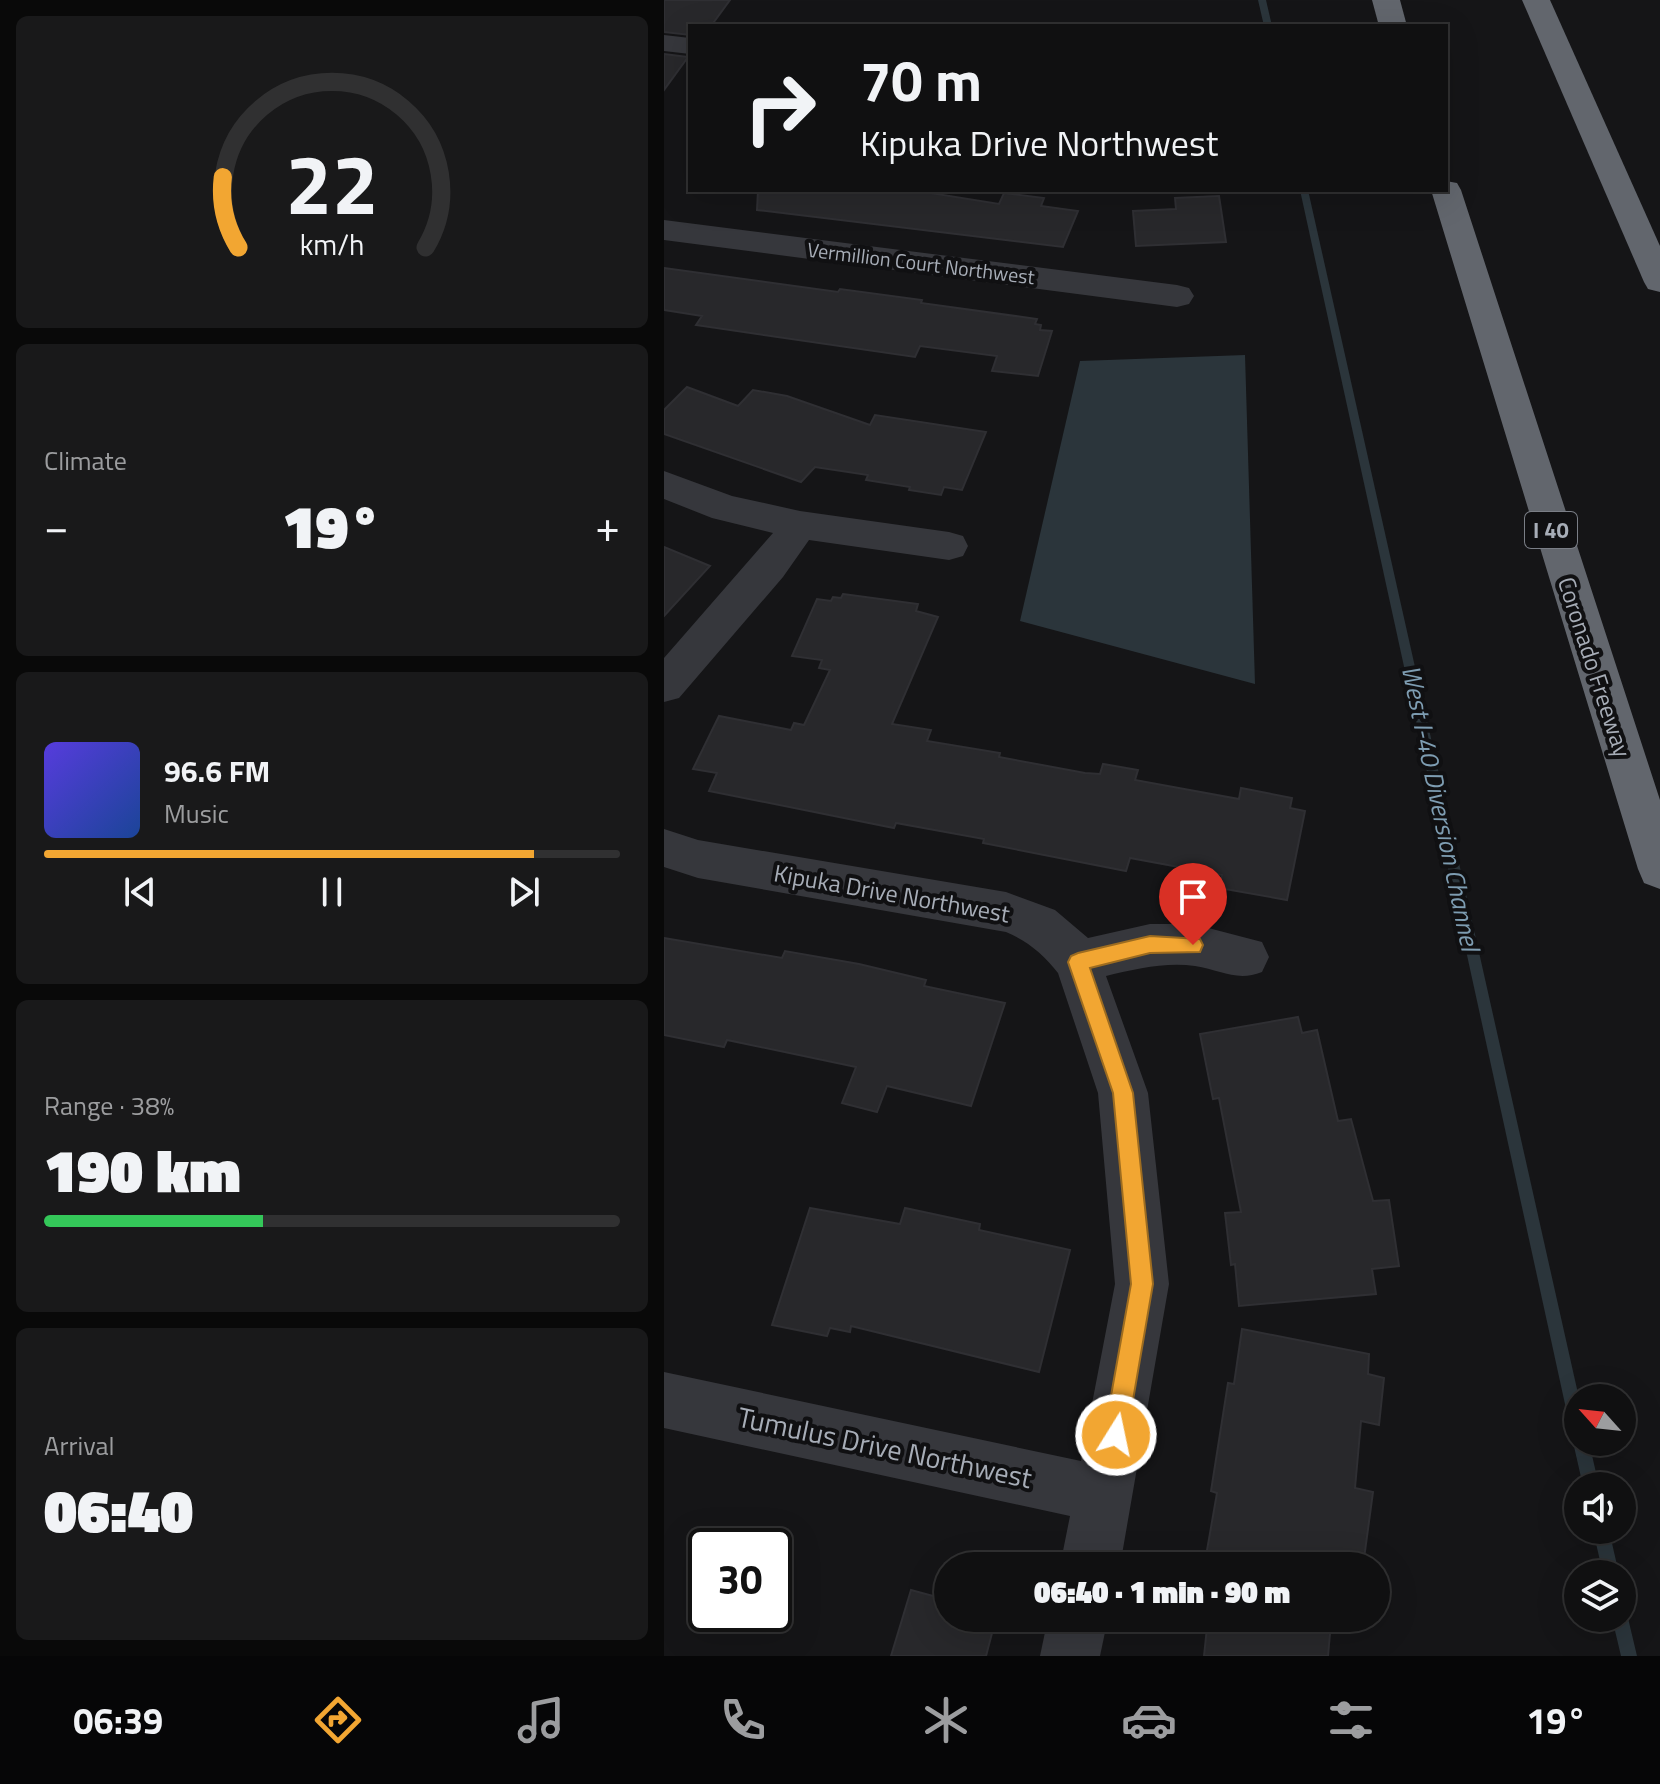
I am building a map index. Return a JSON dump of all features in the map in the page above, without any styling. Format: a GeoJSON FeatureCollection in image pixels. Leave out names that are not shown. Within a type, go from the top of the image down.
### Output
{"type":"FeatureCollection","features":[{"type":"Feature","properties":{"kind":"highway"},"geometry":{"type":"LineString","coordinates":[[1386,0],[1392,24]]}},
{"type":"Feature","properties":{"kind":"highway"},"geometry":{"type":"LineString","coordinates":[[1536,0],[1660,282]]}},
{"type":"Feature","properties":{"kind":"highway","name":"Coronado Freeway"},"geometry":{"type":"LineString","coordinates":[[1447,192],[1660,869]]}},
{"type":"Feature","properties":{"kind":"street"},"geometry":{"type":"LineString","coordinates":[[664,43],[688,46]]}},
{"type":"Feature","properties":{"kind":"street","name":"Vermillion Court Northwest"},"geometry":{"type":"LineString","coordinates":[[664,230],[1177,296]]}},
{"type":"Feature","properties":{"kind":"street"},"geometry":{"type":"LineString","coordinates":[[664,484],[725,508],[800,525],[949,546]]}},
{"type":"Feature","properties":{"kind":"street"},"geometry":{"type":"LineString","coordinates":[[664,686],[769,567],[800,525]]}},
{"type":"Feature","properties":{"kind":"street","name":"Kipuka Drive Northwest"},"geometry":{"type":"LineString","coordinates":[[664,848],[698,859],[1006,912],[1037,922],[1061,941],[1078,962]]}},
{"type":"Feature","properties":{"kind":"street"},"geometry":{"type":"LineString","coordinates":[[1093,1552],[1142,1284],[1123,1093],[1078,962],[1150,945],[1193,945],[1246,957]]}},
{"type":"Feature","properties":{"kind":"street","name":"Tumulus Drive Northwest"},"geometry":{"type":"LineString","coordinates":[[664,1400],[1105,1495]]}},
{"type":"Feature","properties":{"kind":"street"},"geometry":{"type":"LineString","coordinates":[[1070,1656],[1075,1632]]}},
{"type":"Feature","properties":{"kind":"shaded area"},"geometry":{"type":"Polygon","coordinates":[[[1245,355],[1255,684],[1020,621],[1080,361],[1245,355]]]}},
{"type":"Feature","properties":{"kind":"building"},"geometry":{"type":"Polygon","coordinates":[[[664,0],[730,0],[712,24],[688,24],[688,35],[664,32],[664,0]]]}},
{"type":"Feature","properties":{"kind":"building"},"geometry":{"type":"Polygon","coordinates":[[[664,54],[688,57],[664,90],[664,54]]]}},
{"type":"Feature","properties":{"kind":"building"},"geometry":{"type":"Polygon","coordinates":[[[758,192],[924,192],[999,204],[1004,193],[1044,198],[1041,206],[1078,211],[1063,247],[757,210],[758,192]]]}},
{"type":"Feature","properties":{"kind":"building"},"geometry":{"type":"Polygon","coordinates":[[[1219,196],[1226,242],[1136,246],[1133,211],[1176,209],[1175,198],[1219,196]]]}},
{"type":"Feature","properties":{"kind":"building"},"geometry":{"type":"Polygon","coordinates":[[[664,268],[838,292],[840,289],[922,300],[921,303],[1037,319],[1035,324],[1041,325],[1040,330],[1052,331],[1038,376],[992,371],[997,356],[920,346],[915,357],[696,325],[702,316],[664,310],[664,268]]]}},
{"type":"Feature","properties":{"kind":"building"},"geometry":{"type":"Polygon","coordinates":[[[687,387],[738,406],[753,390],[787,396],[870,425],[875,415],[986,432],[962,490],[944,487],[941,495],[909,490],[910,487],[866,480],[868,475],[815,467],[801,482],[664,434],[664,410],[687,387]]]}},
{"type":"Feature","properties":{"kind":"building"},"geometry":{"type":"Polygon","coordinates":[[[664,547],[710,566],[664,616],[664,547]]]}},
{"type":"Feature","properties":{"kind":"building"},"geometry":{"type":"Polygon","coordinates":[[[843,594],[918,604],[916,611],[938,617],[892,724],[931,730],[927,741],[1000,753],[999,757],[1085,773],[1100,774],[1103,764],[1138,770],[1135,780],[1239,799],[1241,788],[1292,798],[1290,808],[1305,811],[1287,900],[1219,888],[1222,875],[1130,858],[1126,871],[983,843],[984,839],[896,823],[894,828],[709,791],[717,773],[693,769],[719,716],[791,730],[794,723],[804,725],[830,670],[819,668],[822,660],[792,656],[817,599],[831,601],[833,597],[841,598],[843,594]]]}},
{"type":"Feature","properties":{"kind":"building"},"geometry":{"type":"Polygon","coordinates":[[[664,938],[782,958],[785,951],[859,964],[926,980],[924,986],[1005,1003],[971,1106],[887,1086],[877,1112],[842,1103],[856,1067],[727,1040],[724,1047],[664,1035],[664,938]]]}},
{"type":"Feature","properties":{"kind":"building"},"geometry":{"type":"Polygon","coordinates":[[[1298,1017],[1302,1033],[1317,1030],[1338,1121],[1351,1119],[1373,1201],[1389,1200],[1399,1266],[1372,1269],[1376,1294],[1239,1306],[1225,1213],[1241,1212],[1219,1098],[1213,1099],[1200,1034],[1298,1017]]]}},
{"type":"Feature","properties":{"kind":"building"},"geometry":{"type":"Polygon","coordinates":[[[810,1208],[900,1224],[905,1208],[980,1224],[979,1230],[1070,1250],[1039,1372],[851,1326],[850,1332],[830,1328],[827,1336],[772,1325],[810,1208]]]}},
{"type":"Feature","properties":{"kind":"building"},"geometry":{"type":"Polygon","coordinates":[[[1242,1329],[1369,1354],[1368,1374],[1384,1378],[1379,1425],[1361,1421],[1355,1488],[1373,1492],[1365,1552],[1207,1552],[1217,1493],[1211,1491],[1228,1383],[1234,1384],[1242,1329]]]}},
{"type":"Feature","properties":{"kind":"building"},"geometry":{"type":"Polygon","coordinates":[[[911,1590],[934,1596],[934,1632],[992,1632],[986,1656],[891,1656],[911,1590]]]}},
{"type":"Feature","properties":{"kind":"building"},"geometry":{"type":"Polygon","coordinates":[[[1207,1632],[1330,1632],[1328,1656],[1204,1656],[1207,1632]]]}},
{"type":"Feature","properties":{"kind":"waterway","name":"West I-40 Diversion Channel"},"geometry":{"type":"LineString","coordinates":[[1262,0],[1268,24]]}},
{"type":"Feature","properties":{"kind":"waterway","name":"West I-40 Diversion Channel"},"geometry":{"type":"LineString","coordinates":[[1304,192],[1568,1384]]}},
{"type":"Feature","properties":{"kind":"waterway","name":"West I-40 Diversion Channel"},"geometry":{"type":"LineString","coordinates":[[1584,1456],[1588,1472]]}},
{"type":"Feature","properties":{"kind":"waterway","name":"West I-40 Diversion Channel"},"geometry":{"type":"LineString","coordinates":[[1604,1544],[1608,1560]]}},
{"type":"Feature","properties":{"kind":"waterway","name":"West I-40 Diversion Channel"},"geometry":{"type":"LineString","coordinates":[[1623,1632],[1629,1656]]}},
{"type":"Feature","properties":{"kind":"route"},"geometry":{"type":"LineString","coordinates":[[1116,1435],[1142,1284],[1123,1093],[1078,962],[1150,945],[1193,945]]}}]}
